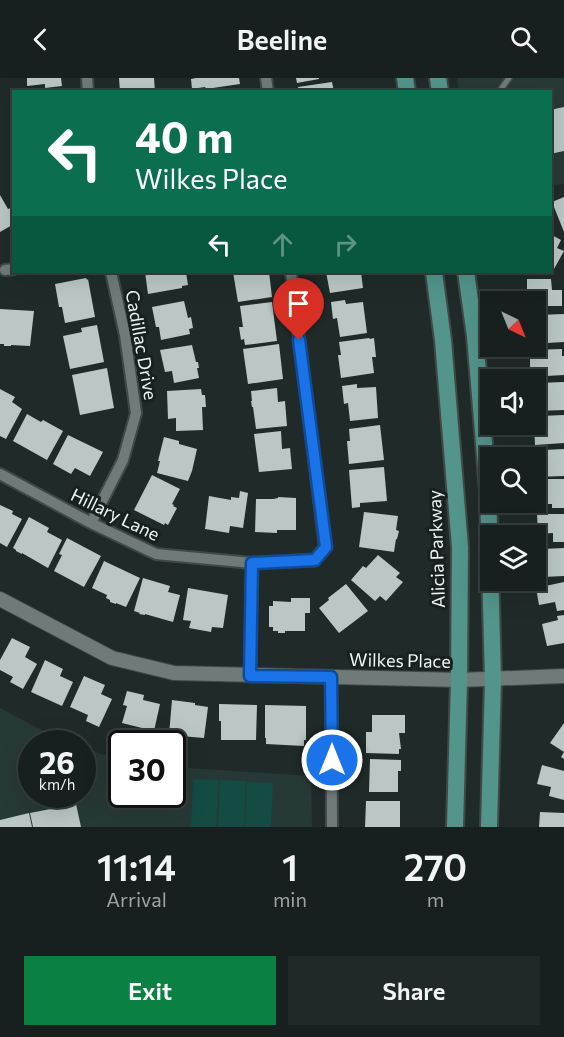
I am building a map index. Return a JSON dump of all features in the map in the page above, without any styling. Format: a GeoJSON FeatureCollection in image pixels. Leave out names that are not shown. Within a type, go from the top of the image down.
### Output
{"type":"FeatureCollection","features":[{"type":"Feature","properties":{"kind":"main road","name":"Alicia Parkway"},"geometry":{"type":"LineString","coordinates":[[434,273],[443,340],[459,547],[459,680],[455,827]]}},
{"type":"Feature","properties":{"kind":"main road"},"geometry":{"type":"LineString","coordinates":[[466,273],[475,336],[488,490],[493,680],[489,827]]}},
{"type":"Feature","properties":{"kind":"street","name":"Cadillac Drive"},"geometry":{"type":"LineString","coordinates":[[91,523],[123,460],[136,413],[125,335],[111,273]]}},
{"type":"Feature","properties":{"kind":"street","name":"Hillary Lane"},"geometry":{"type":"LineString","coordinates":[[0,474],[91,523],[156,554],[252,563],[315,560],[326,547],[291,273]]}},
{"type":"Feature","properties":{"kind":"street"},"geometry":{"type":"LineString","coordinates":[[250,676],[252,563]]}},
{"type":"Feature","properties":{"kind":"street","name":"Wilkes Place"},"geometry":{"type":"LineString","coordinates":[[0,599],[112,658],[174,673],[459,680],[564,676]]}},
{"type":"Feature","properties":{"kind":"street"},"geometry":{"type":"LineString","coordinates":[[331,677],[332,827]]}},
{"type":"Feature","properties":{"kind":"shaded area"},"geometry":{"type":"Polygon","coordinates":[[[457,78],[564,78],[564,184],[552,186],[552,90],[459,90],[457,78]]]}},
{"type":"Feature","properties":{"kind":"shaded area"},"geometry":{"type":"Polygon","coordinates":[[[0,708],[42,730],[18,730],[18,808],[96,808],[96,752],[108,756],[108,808],[186,808],[186,768],[311,776],[312,827],[0,827],[0,708]]]}},
{"type":"Feature","properties":{"kind":"green space"},"geometry":{"type":"Polygon","coordinates":[[[193,779],[219,780],[216,827],[191,827],[193,779]]]}},
{"type":"Feature","properties":{"kind":"green space"},"geometry":{"type":"Polygon","coordinates":[[[220,780],[246,781],[244,827],[218,827],[220,780]]]}},
{"type":"Feature","properties":{"kind":"green space"},"geometry":{"type":"Polygon","coordinates":[[[247,782],[273,783],[271,827],[245,827],[247,782]]]}},
{"type":"Feature","properties":{"kind":"building"},"geometry":{"type":"Polygon","coordinates":[[[27,78],[61,78],[62,86],[45,88],[45,84],[27,86],[27,78]]]}},
{"type":"Feature","properties":{"kind":"building"},"geometry":{"type":"Polygon","coordinates":[[[119,78],[154,78],[155,90],[120,90],[119,78]]]}},
{"type":"Feature","properties":{"kind":"building"},"geometry":{"type":"Polygon","coordinates":[[[239,78],[240,84],[192,89],[191,79],[239,78]]]}},
{"type":"Feature","properties":{"kind":"building"},"geometry":{"type":"Polygon","coordinates":[[[296,78],[319,78],[319,79],[297,83],[296,78]]]}},
{"type":"Feature","properties":{"kind":"building"},"geometry":{"type":"Polygon","coordinates":[[[332,82],[334,90],[299,90],[298,87],[332,82]]]}},
{"type":"Feature","properties":{"kind":"building"},"geometry":{"type":"Polygon","coordinates":[[[564,107],[564,151],[552,154],[552,110],[564,107]]]}},
{"type":"Feature","properties":{"kind":"building"},"geometry":{"type":"Polygon","coordinates":[[[0,195],[8,209],[12,210],[12,225],[0,232],[0,195]]]}},
{"type":"Feature","properties":{"kind":"building"},"geometry":{"type":"Polygon","coordinates":[[[564,197],[564,232],[552,202],[564,197]]]}},
{"type":"Feature","properties":{"kind":"building"},"geometry":{"type":"Polygon","coordinates":[[[552,235],[561,240],[557,248],[564,251],[554,269],[552,268],[552,235]]]}},
{"type":"Feature","properties":{"kind":"building"},"geometry":{"type":"Polygon","coordinates":[[[145,273],[186,273],[188,285],[148,294],[145,273]]]}},
{"type":"Feature","properties":{"kind":"building"},"geometry":{"type":"Polygon","coordinates":[[[233,273],[269,273],[272,297],[238,302],[233,273]]]}},
{"type":"Feature","properties":{"kind":"building"},"geometry":{"type":"Polygon","coordinates":[[[326,273],[361,273],[363,288],[330,293],[326,273]]]}},
{"type":"Feature","properties":{"kind":"building"},"geometry":{"type":"Polygon","coordinates":[[[86,278],[95,317],[65,323],[62,307],[59,307],[55,284],[86,278]]]}},
{"type":"Feature","properties":{"kind":"building"},"geometry":{"type":"Polygon","coordinates":[[[527,279],[551,279],[552,290],[562,290],[562,306],[546,306],[546,291],[527,291],[527,279]]]}},
{"type":"Feature","properties":{"kind":"building"},"geometry":{"type":"Polygon","coordinates":[[[345,300],[346,304],[363,302],[367,333],[340,337],[337,318],[333,319],[331,302],[345,300]]]}},
{"type":"Feature","properties":{"kind":"building"},"geometry":{"type":"Polygon","coordinates":[[[184,301],[193,328],[189,329],[190,334],[161,340],[152,307],[184,301]]]}},
{"type":"Feature","properties":{"kind":"building"},"geometry":{"type":"Polygon","coordinates":[[[272,302],[277,341],[245,345],[244,339],[241,340],[239,327],[243,327],[240,306],[272,302]]]}},
{"type":"Feature","properties":{"kind":"building"},"geometry":{"type":"Polygon","coordinates":[[[0,309],[34,311],[30,346],[0,344],[0,309]]]}},
{"type":"Feature","properties":{"kind":"building"},"geometry":{"type":"Polygon","coordinates":[[[564,314],[564,342],[547,343],[546,315],[564,314]]]}},
{"type":"Feature","properties":{"kind":"building"},"geometry":{"type":"Polygon","coordinates":[[[97,325],[104,362],[70,369],[63,336],[82,332],[81,328],[97,325]]]}},
{"type":"Feature","properties":{"kind":"building"},"geometry":{"type":"Polygon","coordinates":[[[374,338],[376,357],[372,357],[374,373],[341,378],[339,342],[374,338]]]}},
{"type":"Feature","properties":{"kind":"building"},"geometry":{"type":"Polygon","coordinates":[[[279,344],[283,379],[248,384],[243,349],[279,344]]]}},
{"type":"Feature","properties":{"kind":"building"},"geometry":{"type":"Polygon","coordinates":[[[192,345],[196,362],[198,362],[199,378],[174,383],[172,371],[165,372],[160,350],[192,345]]]}},
{"type":"Feature","properties":{"kind":"building"},"geometry":{"type":"Polygon","coordinates":[[[562,349],[564,375],[546,376],[546,367],[530,367],[530,357],[546,357],[546,350],[562,349]]]}},
{"type":"Feature","properties":{"kind":"building"},"geometry":{"type":"Polygon","coordinates":[[[107,368],[114,408],[80,415],[72,375],[107,368]]]}},
{"type":"Feature","properties":{"kind":"building"},"geometry":{"type":"Polygon","coordinates":[[[564,382],[564,410],[546,411],[546,383],[564,382]]]}},
{"type":"Feature","properties":{"kind":"building"},"geometry":{"type":"Polygon","coordinates":[[[357,384],[357,388],[376,387],[378,418],[350,421],[348,403],[344,404],[342,386],[357,384]]]}},
{"type":"Feature","properties":{"kind":"building"},"geometry":{"type":"Polygon","coordinates":[[[277,388],[278,402],[285,401],[287,426],[256,429],[251,391],[277,388]]]}},
{"type":"Feature","properties":{"kind":"building"},"geometry":{"type":"Polygon","coordinates":[[[0,389],[15,397],[12,402],[22,409],[6,439],[0,436],[0,389]]]}},
{"type":"Feature","properties":{"kind":"building"},"geometry":{"type":"Polygon","coordinates":[[[201,389],[202,395],[205,395],[206,407],[202,407],[203,430],[176,431],[176,418],[168,419],[167,391],[201,389]]]}},
{"type":"Feature","properties":{"kind":"building"},"geometry":{"type":"Polygon","coordinates":[[[27,414],[63,431],[47,460],[13,441],[27,414]]]}},
{"type":"Feature","properties":{"kind":"building"},"geometry":{"type":"Polygon","coordinates":[[[564,415],[564,443],[535,445],[534,435],[546,435],[546,416],[564,415]]]}},
{"type":"Feature","properties":{"kind":"building"},"geometry":{"type":"Polygon","coordinates":[[[380,425],[384,460],[349,464],[347,441],[350,441],[349,429],[380,425]]]}},
{"type":"Feature","properties":{"kind":"building"},"geometry":{"type":"Polygon","coordinates":[[[281,431],[282,449],[290,448],[292,469],[259,472],[254,434],[281,431]]]}},
{"type":"Feature","properties":{"kind":"building"},"geometry":{"type":"Polygon","coordinates":[[[68,435],[103,452],[90,476],[75,468],[71,474],[53,464],[68,435]]]}},
{"type":"Feature","properties":{"kind":"building"},"geometry":{"type":"Polygon","coordinates":[[[164,437],[197,449],[188,481],[157,473],[164,437]]]}},
{"type":"Feature","properties":{"kind":"building"},"geometry":{"type":"Polygon","coordinates":[[[564,449],[564,476],[546,477],[546,450],[564,449]]]}},
{"type":"Feature","properties":{"kind":"building"},"geometry":{"type":"Polygon","coordinates":[[[384,467],[387,501],[360,503],[360,507],[352,508],[349,470],[384,467]]]}},
{"type":"Feature","properties":{"kind":"building"},"geometry":{"type":"Polygon","coordinates":[[[152,475],[180,489],[172,504],[177,508],[168,525],[134,510],[152,475]]]}},
{"type":"Feature","properties":{"kind":"building"},"geometry":{"type":"Polygon","coordinates":[[[546,479],[564,479],[564,508],[552,508],[552,504],[546,504],[546,479]]]}},
{"type":"Feature","properties":{"kind":"building"},"geometry":{"type":"Polygon","coordinates":[[[240,491],[248,493],[243,528],[230,526],[229,533],[205,529],[209,496],[231,500],[231,497],[239,498],[240,491]]]}},
{"type":"Feature","properties":{"kind":"building"},"geometry":{"type":"Polygon","coordinates":[[[296,498],[296,530],[277,530],[277,533],[255,532],[256,499],[296,498]]]}},
{"type":"Feature","properties":{"kind":"building"},"geometry":{"type":"Polygon","coordinates":[[[0,505],[13,511],[12,514],[22,519],[7,547],[0,543],[0,505]]]}},
{"type":"Feature","properties":{"kind":"building"},"geometry":{"type":"Polygon","coordinates":[[[364,512],[398,516],[396,530],[399,531],[394,552],[359,547],[364,512]]]}},
{"type":"Feature","properties":{"kind":"building"},"geometry":{"type":"Polygon","coordinates":[[[537,514],[564,514],[564,542],[553,542],[553,533],[546,533],[546,525],[538,525],[537,514]]]}},
{"type":"Feature","properties":{"kind":"building"},"geometry":{"type":"Polygon","coordinates":[[[29,517],[49,528],[47,532],[62,540],[48,568],[13,548],[29,517]]]}},
{"type":"Feature","properties":{"kind":"building"},"geometry":{"type":"Polygon","coordinates":[[[67,538],[101,556],[84,587],[54,571],[67,538]]]}},
{"type":"Feature","properties":{"kind":"building"},"geometry":{"type":"Polygon","coordinates":[[[564,548],[564,576],[546,577],[546,549],[564,548]]]}},
{"type":"Feature","properties":{"kind":"building"},"geometry":{"type":"Polygon","coordinates":[[[378,555],[400,573],[396,577],[403,582],[386,601],[380,596],[375,601],[351,580],[363,566],[366,568],[378,555]]]}},
{"type":"Feature","properties":{"kind":"building"},"geometry":{"type":"Polygon","coordinates":[[[104,561],[140,578],[126,607],[110,602],[106,598],[107,595],[92,588],[104,561]]]}},
{"type":"Feature","properties":{"kind":"building"},"geometry":{"type":"Polygon","coordinates":[[[143,578],[170,586],[168,592],[180,595],[173,622],[134,611],[143,578]]]}},
{"type":"Feature","properties":{"kind":"building"},"geometry":{"type":"Polygon","coordinates":[[[564,582],[564,610],[557,611],[555,602],[539,605],[537,591],[546,591],[546,586],[564,582]]]}},
{"type":"Feature","properties":{"kind":"building"},"geometry":{"type":"Polygon","coordinates":[[[346,584],[368,611],[339,633],[319,608],[346,584]]]}},
{"type":"Feature","properties":{"kind":"building"},"geometry":{"type":"Polygon","coordinates":[[[188,588],[228,595],[223,628],[212,627],[211,632],[189,628],[191,621],[183,620],[188,588]]]}},
{"type":"Feature","properties":{"kind":"building"},"geometry":{"type":"Polygon","coordinates":[[[291,598],[310,598],[310,613],[305,613],[305,631],[278,633],[278,631],[273,631],[273,627],[269,627],[269,606],[273,606],[273,601],[291,602],[291,598]]]}},
{"type":"Feature","properties":{"kind":"building"},"geometry":{"type":"Polygon","coordinates":[[[564,615],[564,643],[547,646],[542,624],[558,620],[557,616],[564,615]]]}},
{"type":"Feature","properties":{"kind":"building"},"geometry":{"type":"Polygon","coordinates":[[[12,638],[30,647],[25,657],[37,664],[23,689],[10,682],[13,677],[0,670],[0,660],[12,638]]]}},
{"type":"Feature","properties":{"kind":"building"},"geometry":{"type":"Polygon","coordinates":[[[45,660],[63,669],[60,676],[73,682],[62,706],[31,692],[45,660]]]}},
{"type":"Feature","properties":{"kind":"building"},"geometry":{"type":"Polygon","coordinates":[[[84,676],[105,685],[101,694],[112,699],[99,727],[86,721],[88,715],[70,707],[84,676]]]}},
{"type":"Feature","properties":{"kind":"building"},"geometry":{"type":"Polygon","coordinates":[[[127,691],[144,695],[143,700],[160,704],[154,730],[142,730],[142,728],[122,723],[127,706],[123,705],[127,691]]]}},
{"type":"Feature","properties":{"kind":"building"},"geometry":{"type":"Polygon","coordinates":[[[172,700],[208,707],[204,738],[186,736],[186,730],[169,730],[172,700]]]}},
{"type":"Feature","properties":{"kind":"building"},"geometry":{"type":"Polygon","coordinates":[[[219,704],[257,705],[256,740],[221,740],[219,704]]]}},
{"type":"Feature","properties":{"kind":"building"},"geometry":{"type":"Polygon","coordinates":[[[265,705],[306,706],[304,746],[266,744],[265,705]]]}},
{"type":"Feature","properties":{"kind":"building"},"geometry":{"type":"Polygon","coordinates":[[[372,715],[405,715],[405,733],[399,733],[401,749],[399,749],[399,754],[366,753],[366,732],[372,732],[372,715]]]}},
{"type":"Feature","properties":{"kind":"building"},"geometry":{"type":"Polygon","coordinates":[[[564,723],[564,752],[550,743],[564,723]]]}},
{"type":"Feature","properties":{"kind":"building"},"geometry":{"type":"Polygon","coordinates":[[[370,759],[401,760],[401,771],[398,771],[398,792],[369,792],[370,759]]]}},
{"type":"Feature","properties":{"kind":"building"},"geometry":{"type":"Polygon","coordinates":[[[542,765],[564,771],[564,800],[549,796],[551,787],[537,784],[542,765]]]}},
{"type":"Feature","properties":{"kind":"building"},"geometry":{"type":"Polygon","coordinates":[[[366,801],[400,801],[400,827],[365,827],[366,801]]]}},
{"type":"Feature","properties":{"kind":"building"},"geometry":{"type":"Polygon","coordinates":[[[56,808],[77,808],[81,827],[33,827],[30,813],[56,808]]]}},
{"type":"Feature","properties":{"kind":"building"},"geometry":{"type":"Polygon","coordinates":[[[540,812],[564,813],[564,827],[539,827],[540,812]]]}},
{"type":"Feature","properties":{"kind":"building"},"geometry":{"type":"Polygon","coordinates":[[[29,813],[32,827],[0,827],[0,820],[29,813]]]}},
{"type":"Feature","properties":{"kind":"route"},"geometry":{"type":"LineString","coordinates":[[299,340],[326,547],[315,560],[252,563],[250,676],[331,677],[332,760]]}}]}
